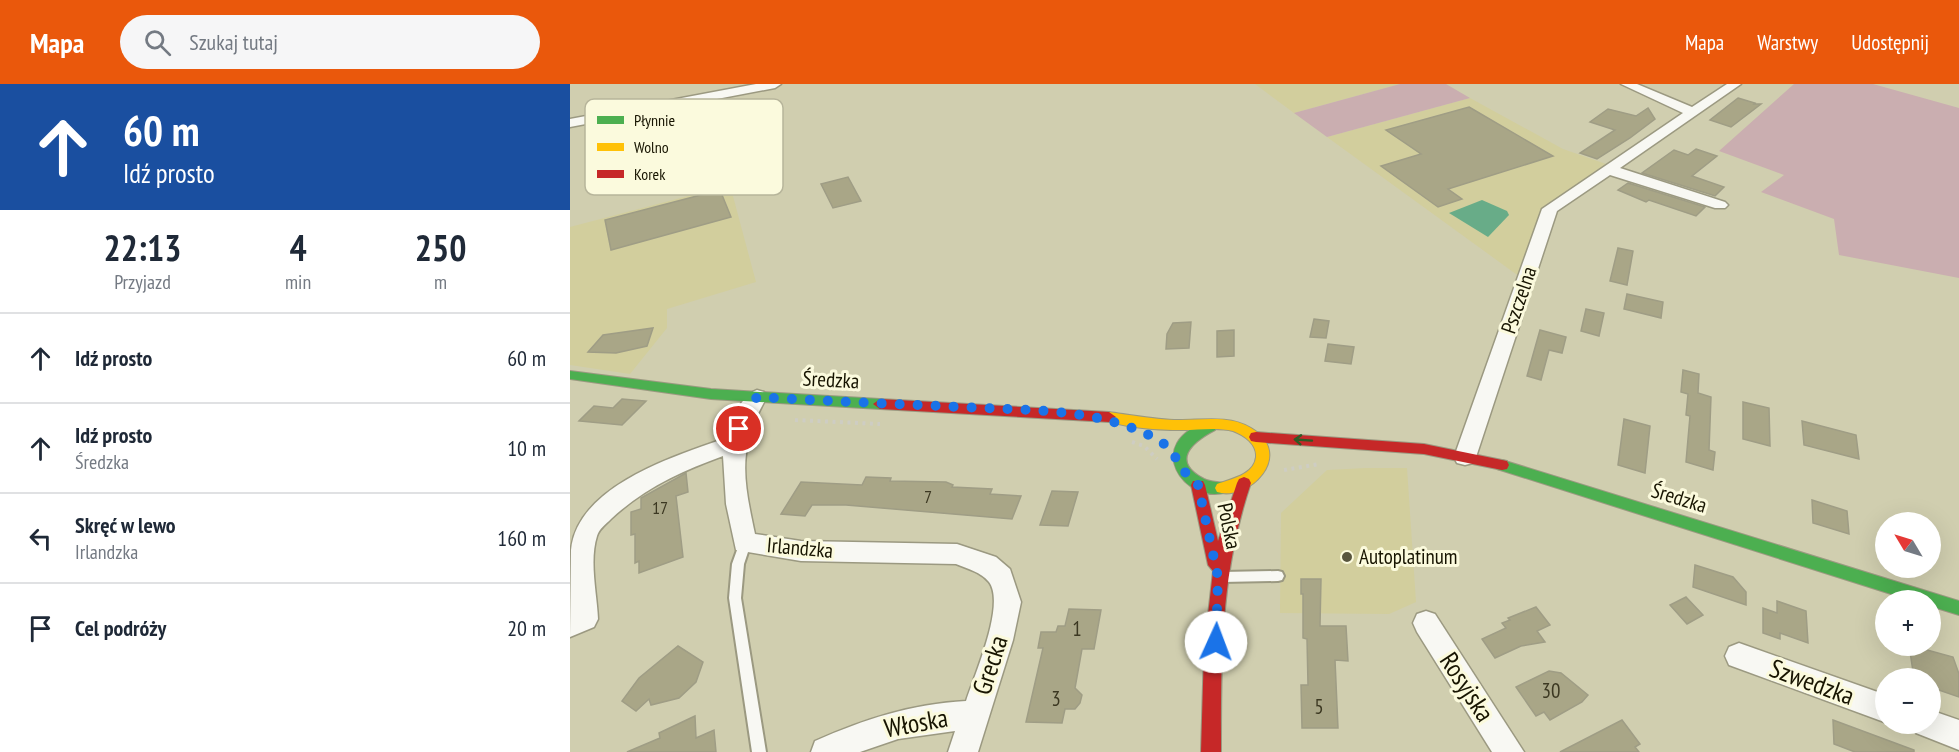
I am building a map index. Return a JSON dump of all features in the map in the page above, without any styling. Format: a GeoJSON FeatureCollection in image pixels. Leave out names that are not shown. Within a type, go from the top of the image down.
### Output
{"type":"FeatureCollection","features":[{"type":"Feature","properties":{"kind":"street"},"geometry":{"type":"LineString","coordinates":[[696,99],[775,84]]}},
{"type":"Feature","properties":{"kind":"street"},"geometry":{"type":"LineString","coordinates":[[1627,84],[1692,112]]}},
{"type":"Feature","properties":{"kind":"street","name":"Pszczelna"},"geometry":{"type":"LineString","coordinates":[[1465,457],[1551,209],[1735,84]]}},
{"type":"Feature","properties":{"kind":"street"},"geometry":{"type":"LineString","coordinates":[[570,123],[585,120]]}},
{"type":"Feature","properties":{"kind":"street"},"geometry":{"type":"LineString","coordinates":[[1607,169],[1720,205]]}},
{"type":"Feature","properties":{"kind":"street","name":"Średzka"},"geometry":{"type":"LineString","coordinates":[[570,375],[693,392],[1092,414],[1161,424],[1210,426]]}},
{"type":"Feature","properties":{"kind":"street","name":"Irlandzka"},"geometry":{"type":"LineString","coordinates":[[757,397],[744,414],[735,443],[735,494],[745,543],[801,551],[957,554],[987,565],[1001,577]]}},
{"type":"Feature","properties":{"kind":"street","name":"Średzka"},"geometry":{"type":"LineString","coordinates":[[1092,414],[1153,436]]}},
{"type":"Feature","properties":{"kind":"street"},"geometry":{"type":"LineString","coordinates":[[1178,458],[1187,438],[1210,426],[1236,426],[1256,437],[1264,456],[1261,466]]}},
{"type":"Feature","properties":{"kind":"street","name":"Średzka"},"geometry":{"type":"LineString","coordinates":[[1256,437],[1383,446],[1465,457],[1509,467],[1959,608]]}},
{"type":"Feature","properties":{"kind":"street"},"geometry":{"type":"LineString","coordinates":[[570,625],[585,619],[584,538],[590,525],[611,503],[637,483],[658,472],[735,443]]}},
{"type":"Feature","properties":{"kind":"street"},"geometry":{"type":"LineString","coordinates":[[1167,445],[1178,458],[1181,468],[1198,485],[1221,489],[1244,483],[1261,466],[1279,459]]}},
{"type":"Feature","properties":{"kind":"street","name":"Średzka"},"geometry":{"type":"LineString","coordinates":[[1311,454],[1383,446]]}},
{"type":"Feature","properties":{"kind":"street","name":"Polska"},"geometry":{"type":"LineString","coordinates":[[1211,752],[1218,577],[1234,502],[1244,483]]}},
{"type":"Feature","properties":{"kind":"street","name":"Polska"},"geometry":{"type":"LineString","coordinates":[[1198,485],[1218,577]]}},
{"type":"Feature","properties":{"kind":"street","name":"Grecka"},"geometry":{"type":"LineString","coordinates":[[963,752],[1000,640],[1008,602],[1001,577]]}},
{"type":"Feature","properties":{"kind":"street","name":"Rosyjska"},"geometry":{"type":"LineString","coordinates":[[1426,623],[1509,752]]}},
{"type":"Feature","properties":{"kind":"street","name":"Szwedzka"},"geometry":{"type":"LineString","coordinates":[[1739,656],[1875,705]]}},
{"type":"Feature","properties":{"kind":"street","name":"Włoska"},"geometry":{"type":"LineString","coordinates":[[826,752],[868,732],[921,718],[974,714]]}},
{"type":"Feature","properties":{"kind":"street"},"geometry":{"type":"LineString","coordinates":[[1941,728],[1959,735]]}},
{"type":"Feature","properties":{"kind":"lane"},"geometry":{"type":"LineString","coordinates":[[745,543],[738,564],[735,598],[759,752]]}},
{"type":"Feature","properties":{"kind":"lane"},"geometry":{"type":"LineString","coordinates":[[1218,577],[1278,576]]}},
{"type":"Feature","properties":{"kind":"path"},"geometry":{"type":"LineString","coordinates":[[791,418],[800,421],[866,425],[890,422]]}},
{"type":"Feature","properties":{"kind":"path"},"geometry":{"type":"LineString","coordinates":[[1124,438],[1144,447],[1160,466]]}},
{"type":"Feature","properties":{"kind":"path"},"geometry":{"type":"LineString","coordinates":[[1279,475],[1285,469],[1325,462]]}},
{"type":"Feature","properties":{"kind":"shaded area"},"geometry":{"type":"Polygon","coordinates":[[[1255,84],[1400,84],[1294,113],[1255,84]]]}},
{"type":"Feature","properties":{"kind":"shaded area"},"geometry":{"type":"Polygon","coordinates":[[[1400,84],[1446,84],[1470,98],[1327,137],[1294,113],[1400,84]]]}},
{"type":"Feature","properties":{"kind":"shaded area"},"geometry":{"type":"Polygon","coordinates":[[[1794,84],[1873,84],[1959,108],[1959,278],[1839,255],[1834,219],[1761,192],[1784,175],[1719,151],[1794,84]]]}},
{"type":"Feature","properties":{"kind":"shaded area"},"geometry":{"type":"Polygon","coordinates":[[[1470,98],[1563,149],[1606,164],[1547,206],[1520,277],[1327,137],[1470,98]]]}},
{"type":"Feature","properties":{"kind":"shaded area"},"geometry":{"type":"Polygon","coordinates":[[[692,195],[733,195],[756,282],[667,309],[667,328],[630,374],[570,365],[570,227],[692,195]]]}},
{"type":"Feature","properties":{"kind":"shaded area"},"geometry":{"type":"Polygon","coordinates":[[[1482,200],[1507,211],[1509,215],[1488,237],[1449,213],[1482,200]]]}},
{"type":"Feature","properties":{"kind":"shaded area","name":"Autoplatinum"},"geometry":{"type":"Polygon","coordinates":[[[1407,468],[1416,602],[1389,614],[1280,613],[1281,513],[1327,470],[1407,468]]]}},
{"type":"Feature","properties":{"kind":"building"},"geometry":{"type":"Polygon","coordinates":[[[1738,98],[1761,104],[1731,127],[1710,120],[1738,98]]]}},
{"type":"Feature","properties":{"kind":"building"},"geometry":{"type":"Polygon","coordinates":[[[1469,107],[1553,156],[1448,189],[1462,199],[1438,207],[1381,166],[1421,154],[1386,130],[1469,107]]]}},
{"type":"Feature","properties":{"kind":"building"},"geometry":{"type":"Polygon","coordinates":[[[1648,108],[1655,119],[1630,138],[1597,159],[1580,153],[1615,130],[1590,122],[1608,109],[1636,116],[1648,108]]]}},
{"type":"Feature","properties":{"kind":"building"},"geometry":{"type":"Polygon","coordinates":[[[1696,149],[1717,156],[1692,176],[1724,187],[1715,196],[1642,173],[1674,150],[1688,155],[1696,149]]]}},
{"type":"Feature","properties":{"kind":"building"},"geometry":{"type":"Polygon","coordinates":[[[848,177],[861,201],[833,208],[821,184],[848,177]]]}},
{"type":"Feature","properties":{"kind":"building"},"geometry":{"type":"Polygon","coordinates":[[[1628,183],[1705,207],[1696,216],[1649,200],[1646,202],[1618,190],[1628,183]]]}},
{"type":"Feature","properties":{"kind":"building"},"geometry":{"type":"Polygon","coordinates":[[[701,195],[722,195],[731,217],[611,250],[605,220],[701,195]]]}},
{"type":"Feature","properties":{"kind":"building"},"geometry":{"type":"Polygon","coordinates":[[[1618,248],[1633,251],[1627,285],[1610,281],[1618,248]]]}},
{"type":"Feature","properties":{"kind":"building"},"geometry":{"type":"Polygon","coordinates":[[[1627,294],[1663,302],[1661,318],[1624,309],[1627,294]]]}},
{"type":"Feature","properties":{"kind":"building"},"geometry":{"type":"Polygon","coordinates":[[[1586,309],[1604,313],[1599,336],[1581,331],[1586,309]]]}},
{"type":"Feature","properties":{"kind":"building"},"geometry":{"type":"Polygon","coordinates":[[[1314,319],[1329,321],[1326,338],[1310,337],[1314,319]]]}},
{"type":"Feature","properties":{"kind":"building"},"geometry":{"type":"Polygon","coordinates":[[[1191,322],[1189,348],[1166,349],[1167,334],[1173,323],[1191,322]]]}},
{"type":"Feature","properties":{"kind":"building"},"geometry":{"type":"Polygon","coordinates":[[[653,328],[647,346],[616,353],[588,352],[603,335],[653,328]]]}},
{"type":"Feature","properties":{"kind":"building"},"geometry":{"type":"Polygon","coordinates":[[[1234,330],[1234,356],[1217,357],[1217,331],[1234,330]]]}},
{"type":"Feature","properties":{"kind":"building"},"geometry":{"type":"Polygon","coordinates":[[[1540,330],[1566,337],[1562,353],[1549,350],[1541,380],[1527,376],[1540,330]]]}},
{"type":"Feature","properties":{"kind":"building"},"geometry":{"type":"Polygon","coordinates":[[[1328,344],[1354,347],[1351,364],[1325,361],[1328,344]]]}},
{"type":"Feature","properties":{"kind":"building"},"geometry":{"type":"Polygon","coordinates":[[[1683,370],[1699,374],[1698,393],[1711,397],[1709,450],[1715,452],[1713,470],[1686,462],[1690,416],[1686,415],[1688,394],[1681,392],[1683,370]]]}},
{"type":"Feature","properties":{"kind":"building"},"geometry":{"type":"Polygon","coordinates":[[[622,399],[646,401],[622,425],[579,421],[594,406],[613,408],[622,399]]]}},
{"type":"Feature","properties":{"kind":"building"},"geometry":{"type":"Polygon","coordinates":[[[1743,402],[1769,408],[1770,446],[1743,439],[1743,402]]]}},
{"type":"Feature","properties":{"kind":"building"},"geometry":{"type":"Polygon","coordinates":[[[1624,419],[1650,426],[1645,473],[1618,465],[1624,419]]]}},
{"type":"Feature","properties":{"kind":"building"},"geometry":{"type":"Polygon","coordinates":[[[1802,421],[1856,435],[1859,459],[1804,445],[1802,421]]]}},
{"type":"Feature","properties":{"kind":"building"},"geometry":{"type":"Polygon","coordinates":[[[686,473],[688,492],[676,496],[683,557],[639,573],[639,561],[635,563],[635,534],[631,535],[631,512],[641,509],[641,498],[686,473]]]}},
{"type":"Feature","properties":{"kind":"building"},"geometry":{"type":"Polygon","coordinates":[[[866,477],[891,478],[890,481],[946,482],[953,485],[952,487],[992,489],[990,494],[1021,496],[1012,519],[846,505],[812,505],[805,516],[781,514],[801,482],[862,485],[866,477]]]}},
{"type":"Feature","properties":{"kind":"building"},"geometry":{"type":"Polygon","coordinates":[[[1052,491],[1078,492],[1068,526],[1040,525],[1052,491]]]}},
{"type":"Feature","properties":{"kind":"building"},"geometry":{"type":"Polygon","coordinates":[[[1812,500],[1847,511],[1849,534],[1813,523],[1812,500]]]}},
{"type":"Feature","properties":{"kind":"building"},"geometry":{"type":"Polygon","coordinates":[[[1695,565],[1733,577],[1746,592],[1746,605],[1693,587],[1695,565]]]}},
{"type":"Feature","properties":{"kind":"building"},"geometry":{"type":"Polygon","coordinates":[[[1301,579],[1321,579],[1320,626],[1346,626],[1348,661],[1335,660],[1338,728],[1302,728],[1301,685],[1308,685],[1307,639],[1303,638],[1301,579]]]}},
{"type":"Feature","properties":{"kind":"building"},"geometry":{"type":"Polygon","coordinates":[[[1686,597],[1703,615],[1687,624],[1670,605],[1686,597]]]}},
{"type":"Feature","properties":{"kind":"building"},"geometry":{"type":"Polygon","coordinates":[[[1777,601],[1806,611],[1808,643],[1780,633],[1780,639],[1763,633],[1763,608],[1777,613],[1777,601]]]}},
{"type":"Feature","properties":{"kind":"building"},"geometry":{"type":"Polygon","coordinates":[[[1536,607],[1550,625],[1537,631],[1545,642],[1521,646],[1495,658],[1482,639],[1506,628],[1502,623],[1510,620],[1508,618],[1536,607]]]}},
{"type":"Feature","properties":{"kind":"building"},"geometry":{"type":"Polygon","coordinates":[[[1069,609],[1101,610],[1094,649],[1082,649],[1075,688],[1082,695],[1080,703],[1075,709],[1065,709],[1062,723],[1026,722],[1043,648],[1038,648],[1041,632],[1056,632],[1058,626],[1065,626],[1069,609]]]}},
{"type":"Feature","properties":{"kind":"building"},"geometry":{"type":"Polygon","coordinates":[[[678,646],[703,662],[696,682],[679,698],[651,705],[649,699],[636,711],[622,701],[639,678],[678,646]]]}},
{"type":"Feature","properties":{"kind":"building"},"geometry":{"type":"Polygon","coordinates":[[[1941,654],[1953,657],[1959,674],[1959,697],[1941,691],[1941,668],[1912,668],[1911,656],[1941,656],[1941,654]]]}},
{"type":"Feature","properties":{"kind":"building"},"geometry":{"type":"Polygon","coordinates":[[[1549,671],[1561,673],[1588,695],[1582,702],[1550,720],[1544,712],[1536,716],[1516,687],[1549,671]]]}},
{"type":"Feature","properties":{"kind":"building"},"geometry":{"type":"Polygon","coordinates":[[[695,716],[696,738],[714,730],[716,752],[627,752],[660,738],[659,733],[695,716]]]}},
{"type":"Feature","properties":{"kind":"building"},"geometry":{"type":"Polygon","coordinates":[[[1622,720],[1640,744],[1635,747],[1639,752],[1560,752],[1622,720]]]}},
{"type":"Feature","properties":{"kind":"building"},"geometry":{"type":"Polygon","coordinates":[[[1833,720],[1914,750],[1914,752],[1855,752],[1834,744],[1833,720]]]}},
{"type":"Feature","properties":{"kind":"traffic: fast"},"geometry":{"type":"LineString","coordinates":[[570,375],[711,394],[880,404]]}},
{"type":"Feature","properties":{"kind":"traffic: fast"},"geometry":{"type":"LineString","coordinates":[[1210,426],[1187,441],[1179,457],[1181,465],[1191,478],[1206,486],[1222,488]]}},
{"type":"Feature","properties":{"kind":"traffic: fast"},"geometry":{"type":"LineString","coordinates":[[1502,465],[1959,608]]}},
{"type":"Feature","properties":{"kind":"traffic: slow"},"geometry":{"type":"LineString","coordinates":[[1109,417],[1150,423],[1221,425],[1247,432],[1258,441],[1263,450],[1260,468],[1244,481],[1222,488]]}},
{"type":"Feature","properties":{"kind":"traffic: jam"},"geometry":{"type":"LineString","coordinates":[[880,404],[1109,417]]}},
{"type":"Feature","properties":{"kind":"traffic: jam"},"geometry":{"type":"LineString","coordinates":[[1256,437],[1424,449],[1502,465]]}},
{"type":"Feature","properties":{"kind":"traffic: jam"},"geometry":{"type":"LineString","coordinates":[[1211,752],[1213,650],[1219,582],[1224,549],[1244,483]]}},
{"type":"Feature","properties":{"kind":"traffic: jam"},"geometry":{"type":"LineString","coordinates":[[1198,485],[1216,565]]}},
{"type":"Feature","properties":{"kind":"place","name":"Autoplatinum"},"geometry":{"type":"Point","coordinates":[1347,557]}},
{"type":"Feature","properties":{"kind":"route"},"geometry":{"type":"LineString","coordinates":[[739,429],[744,414],[757,397],[1092,414],[1153,436],[1167,445],[1178,458],[1188,478],[1198,485],[1203,501],[1218,577],[1216,642]]}}]}
